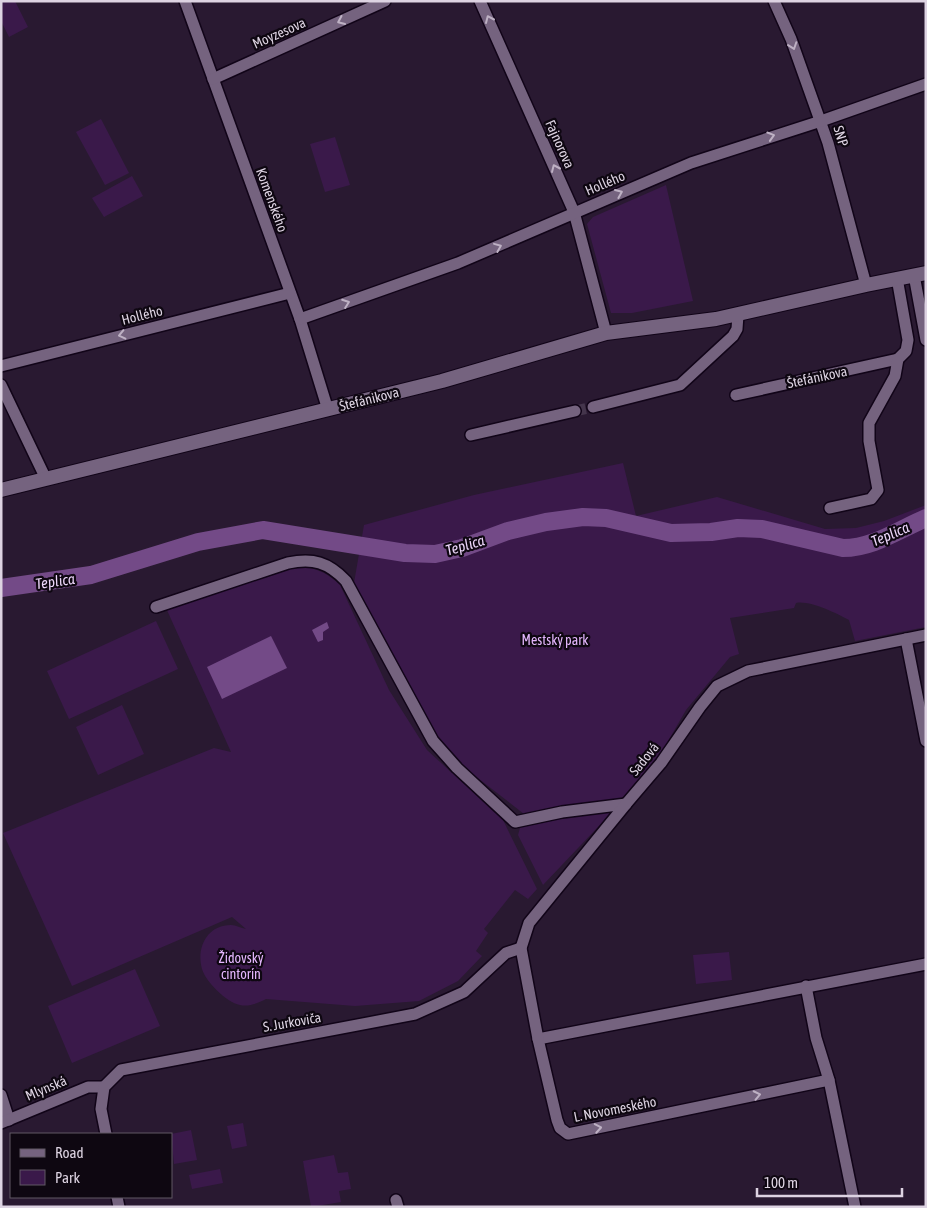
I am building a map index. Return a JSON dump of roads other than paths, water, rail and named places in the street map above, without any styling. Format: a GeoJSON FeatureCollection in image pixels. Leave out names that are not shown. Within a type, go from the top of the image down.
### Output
{"type":"FeatureCollection","features":[{"type":"Feature","properties":{"kind":"street","name":"Komenského"},"geometry":{"type":"LineString","coordinates":[[185,1],[300,319],[328,410]]}},
{"type":"Feature","properties":{"kind":"street","name":"Moyzesova"},"geometry":{"type":"LineString","coordinates":[[212,79],[385,1]]}},
{"type":"Feature","properties":{"kind":"street","name":"Fajnorova"},"geometry":{"type":"LineString","coordinates":[[480,1],[574,212],[606,334]]}},
{"type":"Feature","properties":{"kind":"street","name":"SNP"},"geometry":{"type":"LineString","coordinates":[[778,2],[821,121],[866,284]]}},
{"type":"Feature","properties":{"kind":"street","name":"Hollého"},"geometry":{"type":"LineString","coordinates":[[300,319],[514,241],[574,212],[691,163],[821,121],[926,84]]}},
{"type":"Feature","properties":{"kind":"street","name":"Štefánikova"},"geometry":{"type":"LineString","coordinates":[[1,490],[442,381],[606,334],[738,315],[866,284],[920,274]]}},
{"type":"Feature","properties":{"kind":"street"},"geometry":{"type":"LineString","coordinates":[[920,274],[926,340]]}},
{"type":"Feature","properties":{"kind":"street"},"geometry":{"type":"LineString","coordinates":[[830,508],[871,499],[878,490],[869,441],[869,423],[895,376],[898,360],[906,352],[908,340],[897,278]]}},
{"type":"Feature","properties":{"kind":"street","name":"Hollého"},"geometry":{"type":"LineString","coordinates":[[1,366],[290,293]]}},
{"type":"Feature","properties":{"kind":"street"},"geometry":{"type":"LineString","coordinates":[[594,407],[680,385],[733,336],[737,329],[738,315]]}},
{"type":"Feature","properties":{"kind":"street","name":"Štefánikova"},"geometry":{"type":"LineString","coordinates":[[736,394],[898,360]]}},
{"type":"Feature","properties":{"kind":"street"},"geometry":{"type":"LineString","coordinates":[[1,385],[46,479]]}},
{"type":"Feature","properties":{"kind":"street"},"geometry":{"type":"LineString","coordinates":[[470,436],[575,411]]}},
{"type":"Feature","properties":{"kind":"street"},"geometry":{"type":"LineString","coordinates":[[156,607],[288,563],[302,560],[321,563],[338,572],[346,581],[433,741],[457,768],[515,822],[562,812],[626,804]]}},
{"type":"Feature","properties":{"kind":"street","name":"Sadová"},"geometry":{"type":"LineString","coordinates":[[538,1038],[521,948],[529,923],[662,763],[707,697],[717,686],[748,671],[926,635]]}},
{"type":"Feature","properties":{"kind":"street"},"geometry":{"type":"LineString","coordinates":[[906,639],[926,741]]}},
{"type":"Feature","properties":{"kind":"street","name":"S. Jurkoviča"},"geometry":{"type":"LineString","coordinates":[[104,1087],[121,1070],[415,1014],[464,992],[506,953],[521,948]]}},
{"type":"Feature","properties":{"kind":"street"},"geometry":{"type":"LineString","coordinates":[[538,1038],[926,964]]}},
{"type":"Feature","properties":{"kind":"street"},"geometry":{"type":"LineString","coordinates":[[806,986],[855,1207]]}},
{"type":"Feature","properties":{"kind":"street","name":"L. Novomeského"},"geometry":{"type":"LineString","coordinates":[[538,1038],[557,1120],[560,1128],[568,1134],[828,1080]]}},
{"type":"Feature","properties":{"kind":"street","name":"Mlynská"},"geometry":{"type":"LineString","coordinates":[[5,1122],[88,1087],[104,1087]]}},
{"type":"Feature","properties":{"kind":"street"},"geometry":{"type":"LineString","coordinates":[[104,1087],[101,1109],[106,1133]]}},
{"type":"Feature","properties":{"kind":"street"},"geometry":{"type":"LineString","coordinates":[[1,1095],[5,1122]]}},
{"type":"Feature","properties":{"kind":"waterway","name":"Teplica"},"geometry":{"type":"LineString","coordinates":[[1,588],[91,575],[198,542],[263,530],[405,553],[435,554],[462,548],[508,531],[546,522],[583,517],[606,518],[671,533],[711,532],[738,528],[762,529],[843,548],[875,542],[926,518]]}},
{"type":"Feature","properties":{"kind":"tunnel"},"geometry":{"type":"LineString","coordinates":[[575,411],[593,407]]}},
{"type":"Feature","properties":{"kind":"park label","name":"Mestský park"},"geometry":{"type":"Point","coordinates":[555,640]}},
{"type":"Feature","properties":{"kind":"park label","name":"Židovský cintorín"},"geometry":{"type":"Point","coordinates":[241,966]}}]}
